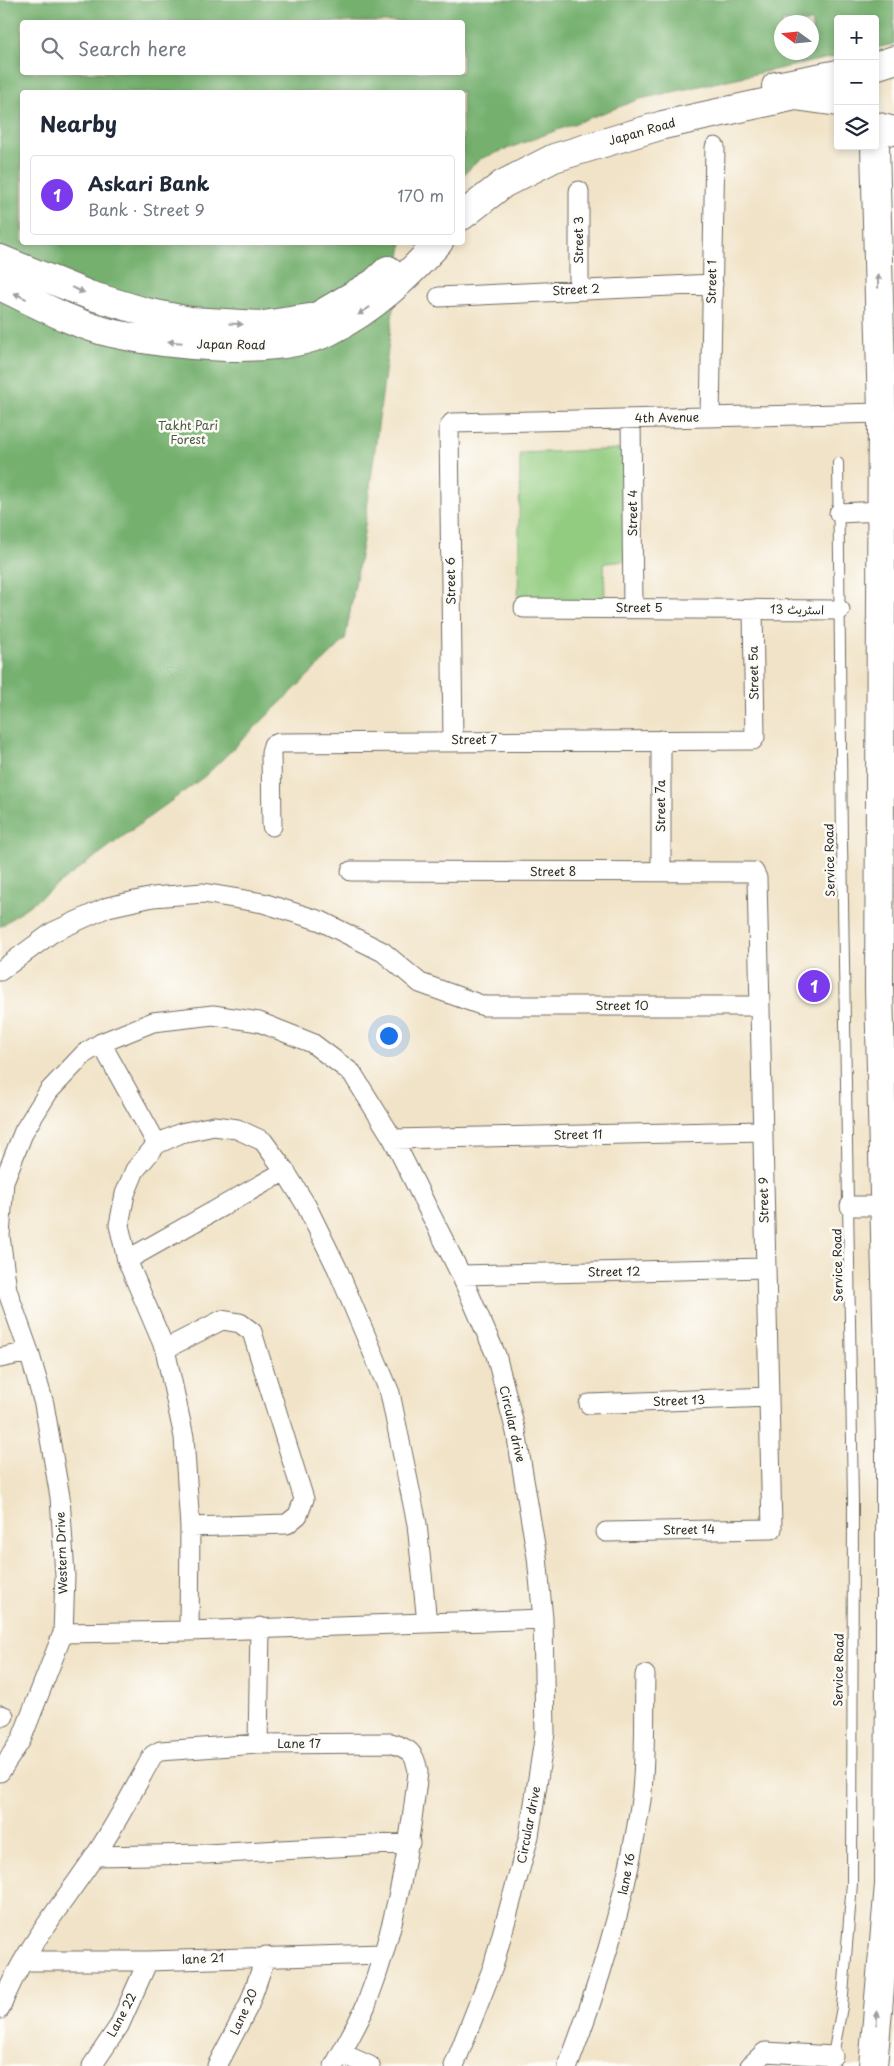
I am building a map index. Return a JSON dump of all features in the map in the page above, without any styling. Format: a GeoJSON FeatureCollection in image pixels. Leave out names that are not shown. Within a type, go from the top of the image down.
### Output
{"type":"FeatureCollection","features":[{"type":"Feature","properties":{"kind":"main road"},"geometry":{"type":"LineString","coordinates":[[879,65],[894,60]]}},
{"type":"Feature","properties":{"kind":"main road","name":"Japan Road"},"geometry":{"type":"LineString","coordinates":[[465,194],[509,162],[594,128],[686,104],[834,75]]}},
{"type":"Feature","properties":{"kind":"main road","name":"Japan Road"},"geometry":{"type":"LineString","coordinates":[[465,214],[502,184],[563,155],[663,125],[795,96],[834,101]]}},
{"type":"Feature","properties":{"kind":"main road"},"geometry":{"type":"LineString","coordinates":[[879,127],[894,131]]}},
{"type":"Feature","properties":{"kind":"main road"},"geometry":{"type":"LineString","coordinates":[[872,2066],[889,1885],[890,1440],[884,1206],[887,988],[881,510],[882,413],[875,150]]}},
{"type":"Feature","properties":{"kind":"main road","name":"Japan Road"},"geometry":{"type":"LineString","coordinates":[[0,259],[89,295],[146,312],[190,321],[263,325],[316,317],[374,283],[415,245]]}},
{"type":"Feature","properties":{"kind":"main road","name":"Japan Road"},"geometry":{"type":"LineString","coordinates":[[0,286],[68,318],[110,333],[168,342],[230,347],[282,345],[326,333],[364,312],[402,282],[435,245]]}},
{"type":"Feature","properties":{"kind":"street","name":"Street 1"},"geometry":{"type":"LineString","coordinates":[[710,417],[715,148]]}},
{"type":"Feature","properties":{"kind":"street","name":"Street 3"},"geometry":{"type":"LineString","coordinates":[[579,191],[579,290]]}},
{"type":"Feature","properties":{"kind":"street","name":"Street 2"},"geometry":{"type":"LineString","coordinates":[[439,297],[712,284]]}},
{"type":"Feature","properties":{"kind":"street","name":"4th Avenue"},"geometry":{"type":"LineString","coordinates":[[452,423],[882,413]]}},
{"type":"Feature","properties":{"kind":"street","name":"Street 4"},"geometry":{"type":"LineString","coordinates":[[631,419],[633,608]]}},
{"type":"Feature","properties":{"kind":"street","name":"Street 6"},"geometry":{"type":"LineString","coordinates":[[452,423],[450,428],[453,740]]}},
{"type":"Feature","properties":{"kind":"street"},"geometry":{"type":"LineString","coordinates":[[839,513],[881,510]]}},
{"type":"Feature","properties":{"kind":"street","name":"Street 5"},"geometry":{"type":"LineString","coordinates":[[524,608],[753,609]]}},
{"type":"Feature","properties":{"kind":"street","name":"اسٹریٹ 13"},"geometry":{"type":"LineString","coordinates":[[753,609],[840,610]]}},
{"type":"Feature","properties":{"kind":"street","name":"Street 5a"},"geometry":{"type":"LineString","coordinates":[[753,609],[755,737]]}},
{"type":"Feature","properties":{"kind":"street","name":"Street 7"},"geometry":{"type":"LineString","coordinates":[[272,826],[273,745],[279,743],[453,740],[749,741],[755,737]]}},
{"type":"Feature","properties":{"kind":"street","name":"Street 7a"},"geometry":{"type":"LineString","coordinates":[[661,740],[661,872]]}},
{"type":"Feature","properties":{"kind":"street","name":"Street 8"},"geometry":{"type":"LineString","coordinates":[[351,872],[754,872]]}},
{"type":"Feature","properties":{"kind":"street","name":"Street 9"},"geometry":{"type":"LineString","coordinates":[[754,872],[757,878],[772,1529]]}},
{"type":"Feature","properties":{"kind":"street","name":"Street 10"},"geometry":{"type":"LineString","coordinates":[[0,971],[53,932],[108,907],[153,897],[203,893],[264,903],[321,921],[383,952],[420,983],[484,1006],[760,1006]]}},
{"type":"Feature","properties":{"kind":"street","name":"Circular drive"},"geometry":{"type":"LineString","coordinates":[[101,1043],[153,1022],[213,1015],[259,1022],[312,1043],[352,1073],[393,1139],[461,1275],[496,1355],[516,1432],[537,1557],[544,1619],[545,1733],[529,1836],[493,1968],[454,2066]]}},
{"type":"Feature","properties":{"kind":"street"},"geometry":{"type":"LineString","coordinates":[[101,1043],[157,1144]]}},
{"type":"Feature","properties":{"kind":"street","name":"Western Drive"},"geometry":{"type":"LineString","coordinates":[[0,1772],[21,1740],[63,1633],[65,1576],[60,1497],[44,1404],[29,1352],[7,1290],[0,1236],[4,1182],[24,1131],[49,1091],[84,1054],[101,1043]]}},
{"type":"Feature","properties":{"kind":"street"},"geometry":{"type":"LineString","coordinates":[[189,1631],[190,1527],[184,1436],[165,1349],[127,1260],[119,1225],[125,1194],[135,1170],[157,1144],[181,1133],[214,1126],[237,1129],[262,1141],[285,1171],[306,1206],[337,1268],[390,1393],[417,1524],[427,1624]]}},
{"type":"Feature","properties":{"kind":"street","name":"Street 11"},"geometry":{"type":"LineString","coordinates":[[393,1139],[762,1131]]}},
{"type":"Feature","properties":{"kind":"street"},"geometry":{"type":"LineString","coordinates":[[127,1260],[285,1171]]}},
{"type":"Feature","properties":{"kind":"street"},"geometry":{"type":"LineString","coordinates":[[850,1206],[884,1206]]}},
{"type":"Feature","properties":{"kind":"street","name":"Street 12"},"geometry":{"type":"LineString","coordinates":[[461,1275],[766,1268]]}},
{"type":"Feature","properties":{"kind":"street"},"geometry":{"type":"LineString","coordinates":[[165,1349],[222,1320],[240,1323],[252,1332],[304,1500],[298,1515],[287,1524],[190,1527]]}},
{"type":"Feature","properties":{"kind":"street"},"geometry":{"type":"LineString","coordinates":[[0,1358],[29,1352]]}},
{"type":"Feature","properties":{"kind":"street","name":"Street 13"},"geometry":{"type":"LineString","coordinates":[[589,1404],[769,1397]]}},
{"type":"Feature","properties":{"kind":"street","name":"Street 14"},"geometry":{"type":"LineString","coordinates":[[606,1532],[772,1529]]}},
{"type":"Feature","properties":{"kind":"street"},"geometry":{"type":"LineString","coordinates":[[63,1633],[189,1631],[260,1627],[427,1624],[544,1619]]}},
{"type":"Feature","properties":{"kind":"street"},"geometry":{"type":"LineString","coordinates":[[258,1744],[260,1627]]}},
{"type":"Feature","properties":{"kind":"street","name":"lane 16"},"geometry":{"type":"LineString","coordinates":[[568,2066],[588,2016],[620,1910],[641,1798],[645,1675]]}},
{"type":"Feature","properties":{"kind":"street","name":"Lane 17"},"geometry":{"type":"LineString","coordinates":[[0,2009],[25,1960],[55,1912],[96,1856],[153,1755],[160,1751],[258,1744],[391,1743],[409,1749],[416,1762],[418,1772],[410,1843],[382,1954],[366,2006],[338,2060]]}},
{"type":"Feature","properties":{"kind":"street"},"geometry":{"type":"LineString","coordinates":[[96,1856],[206,1854],[410,1843]]}},
{"type":"Feature","properties":{"kind":"street","name":"lane 21"},"geometry":{"type":"LineString","coordinates":[[25,1960],[148,1961],[382,1954]]}},
{"type":"Feature","properties":{"kind":"street","name":"Lane 20"},"geometry":{"type":"LineString","coordinates":[[217,2066],[249,2005],[266,1956]]}},
{"type":"Feature","properties":{"kind":"street","name":"Lane 22"},"geometry":{"type":"LineString","coordinates":[[92,2066],[119,2026],[148,1961]]}},
{"type":"Feature","properties":{"kind":"street"},"geometry":{"type":"LineString","coordinates":[[750,2066],[765,2052],[832,2061]]}},
{"type":"Feature","properties":{"kind":"street"},"geometry":{"type":"LineString","coordinates":[[338,2060],[370,2066]]}},
{"type":"Feature","properties":{"kind":"lane","name":"Service Road"},"geometry":{"type":"LineString","coordinates":[[832,2061],[842,2007],[852,1883],[853,1502],[838,463]]}},
{"type":"Feature","properties":{"kind":"green space","name":"Takht Pari Forest"},"geometry":{"type":"Polygon","coordinates":[[[0,0],[894,0],[894,44],[879,47],[879,15],[834,15],[834,57],[640,99],[480,159],[465,173],[465,90],[20,90],[20,245],[402,245],[363,540],[345,640],[205,776],[0,927],[0,0]]]}},
{"type":"Feature","properties":{"kind":"green space"},"geometry":{"type":"Polygon","coordinates":[[[627,449],[627,561],[604,563],[605,600],[518,605],[520,453],[627,449]]]}},
{"type":"Feature","properties":{"kind":"place","name":"Askari Bank"},"geometry":{"type":"Point","coordinates":[814,986]}}]}
